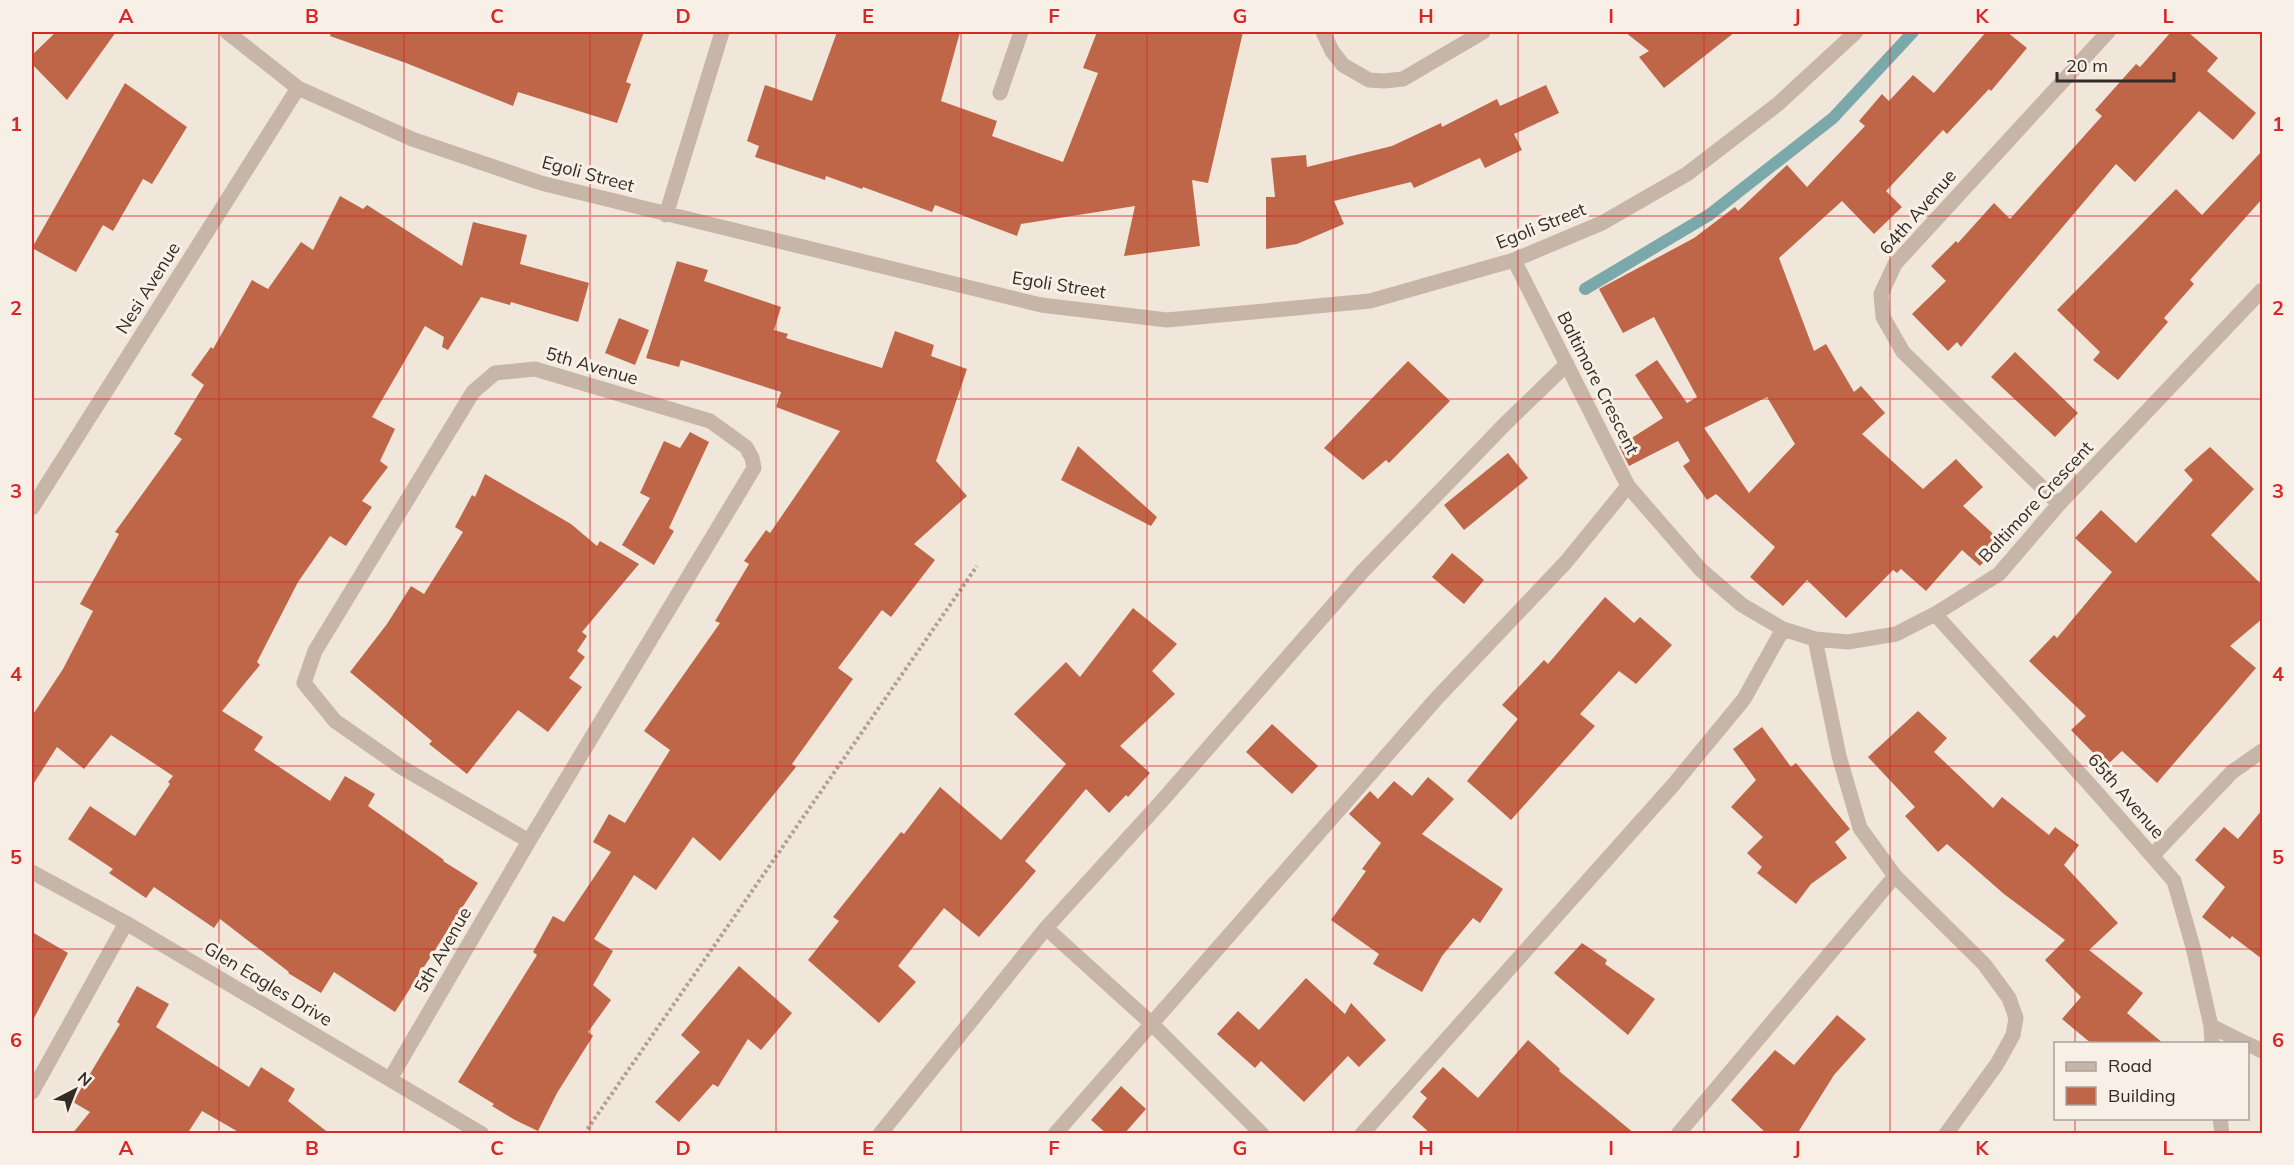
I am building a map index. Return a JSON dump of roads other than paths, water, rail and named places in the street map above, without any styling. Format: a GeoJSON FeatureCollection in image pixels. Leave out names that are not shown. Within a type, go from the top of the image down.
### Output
{"type":"FeatureCollection","features":[{"type":"Feature","properties":{"kind":"street","name":"Egoli Street"},"geometry":{"type":"LineString","coordinates":[[227,32],[298,88],[412,139],[541,183],[1041,305],[1167,320],[1370,302],[1514,260],[1602,223],[1687,174],[1778,104],[1856,32]]}},
{"type":"Feature","properties":{"kind":"street"},"geometry":{"type":"LineString","coordinates":[[666,215],[722,32]]}},
{"type":"Feature","properties":{"kind":"street"},"geometry":{"type":"LineString","coordinates":[[1000,93],[1021,32]]}},
{"type":"Feature","properties":{"kind":"street"},"geometry":{"type":"LineString","coordinates":[[1323,32],[1332,51],[1343,65],[1369,80],[1384,81],[1403,79],[1483,32]]}},
{"type":"Feature","properties":{"kind":"street","name":"64th Avenue"},"geometry":{"type":"LineString","coordinates":[[2060,504],[1903,352],[1883,316],[1881,294],[1895,264],[2108,32]]}},
{"type":"Feature","properties":{"kind":"street","name":"Nesi Avenue"},"geometry":{"type":"LineString","coordinates":[[32,508],[298,88]]}},
{"type":"Feature","properties":{"kind":"street","name":"Baltimore Crescent"},"geometry":{"type":"LineString","coordinates":[[1514,260],[1628,486],[1701,570],[1742,605],[1783,629],[1815,639],[1848,642],[1896,634],[1935,614],[1999,574],[2060,504],[2262,290]]}},
{"type":"Feature","properties":{"kind":"street"},"geometry":{"type":"LineString","coordinates":[[880,1134],[1046,928],[1160,803],[1362,572],[1505,424],[1567,364]]}},
{"type":"Feature","properties":{"kind":"street","name":"5th Avenue"},"geometry":{"type":"LineString","coordinates":[[390,1079],[529,841],[754,468],[746,447],[710,421],[535,369],[495,373],[472,392],[315,651],[304,683],[334,721],[401,767],[529,841]]}},
{"type":"Feature","properties":{"kind":"street"},"geometry":{"type":"LineString","coordinates":[[1055,1134],[1436,699],[1566,562],[1628,486]]}},
{"type":"Feature","properties":{"kind":"street","name":"65th Avenue"},"geometry":{"type":"LineString","coordinates":[[1935,614],[2174,881],[2193,947],[2211,1026],[2212,1042]]}},
{"type":"Feature","properties":{"kind":"street"},"geometry":{"type":"LineString","coordinates":[[1362,1134],[1674,784],[1744,699],[1783,629]]}},
{"type":"Feature","properties":{"kind":"street"},"geometry":{"type":"LineString","coordinates":[[1815,639],[1839,756],[1860,828],[1895,876],[1984,964],[2009,998],[2016,1018],[2013,1035],[1996,1064],[1946,1134]]}},
{"type":"Feature","properties":{"kind":"street"},"geometry":{"type":"LineString","coordinates":[[2151,856],[2232,772],[2262,751]]}},
{"type":"Feature","properties":{"kind":"street","name":"Glen Eagles Drive"},"geometry":{"type":"LineString","coordinates":[[32,872],[126,923],[482,1134]]}},
{"type":"Feature","properties":{"kind":"street"},"geometry":{"type":"LineString","coordinates":[[1678,1134],[1895,876]]}},
{"type":"Feature","properties":{"kind":"street"},"geometry":{"type":"LineString","coordinates":[[32,1092],[126,923]]}},
{"type":"Feature","properties":{"kind":"street"},"geometry":{"type":"LineString","coordinates":[[1046,928],[1152,1024],[1262,1134]]}},
{"type":"Feature","properties":{"kind":"street"},"geometry":{"type":"LineString","coordinates":[[2211,1026],[2243,1042]]}},
{"type":"Feature","properties":{"kind":"waterway"},"geometry":{"type":"LineString","coordinates":[[1585,289],[1709,215],[1833,118],[1913,32]]}}]}
